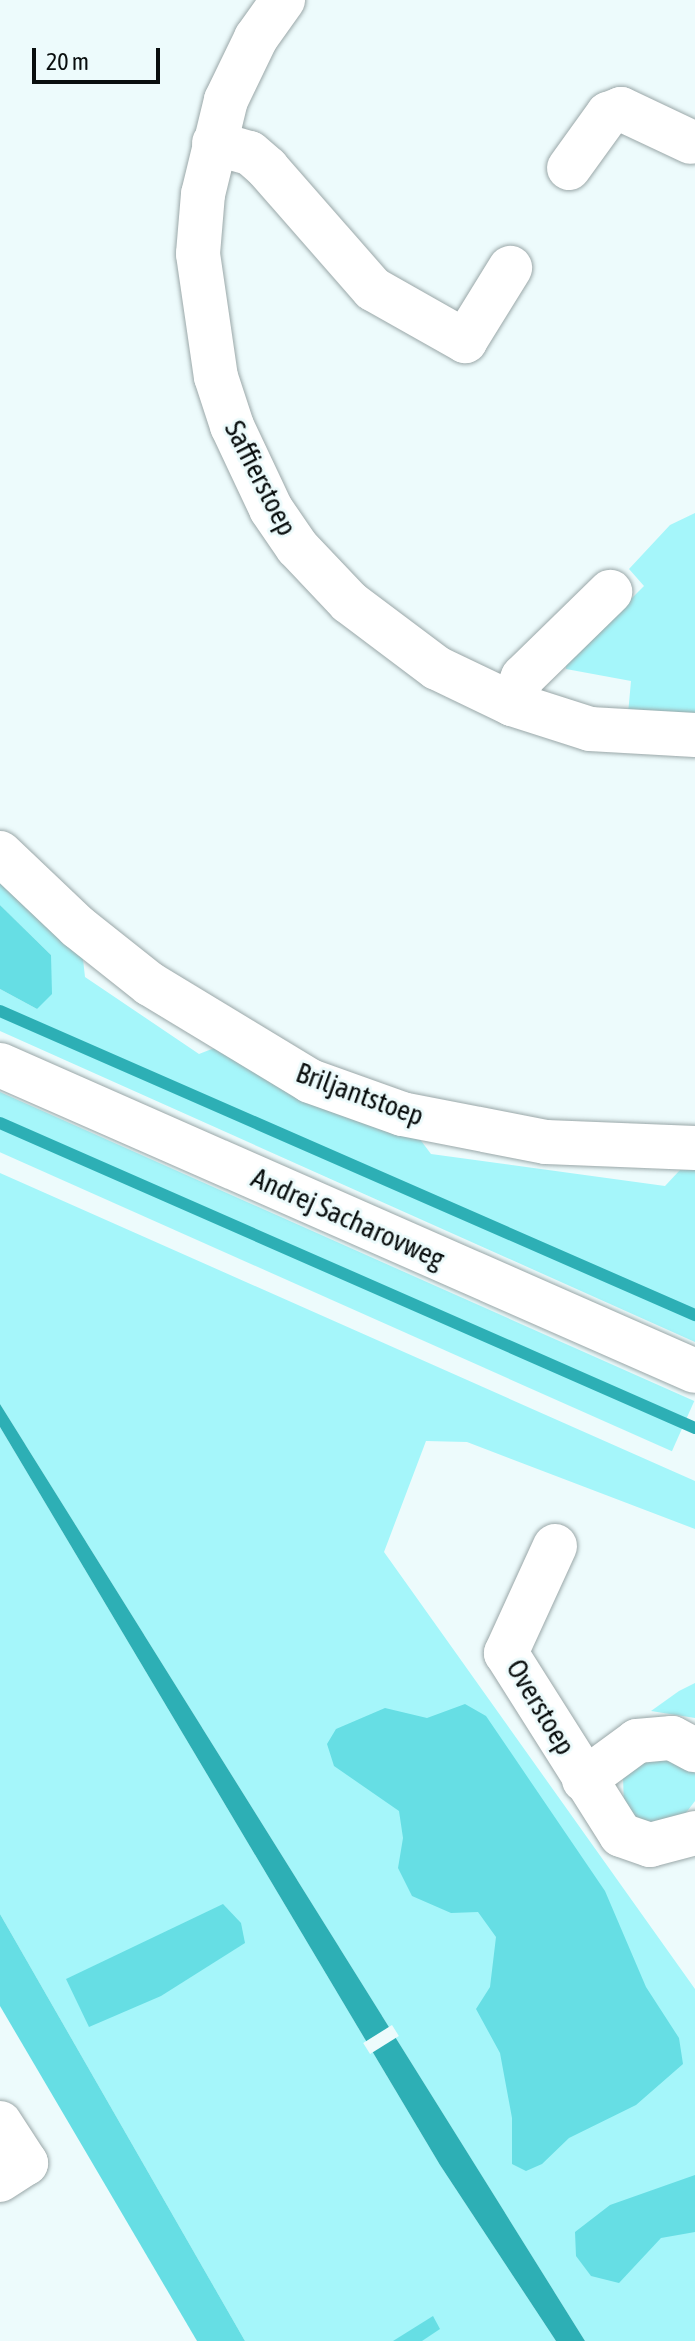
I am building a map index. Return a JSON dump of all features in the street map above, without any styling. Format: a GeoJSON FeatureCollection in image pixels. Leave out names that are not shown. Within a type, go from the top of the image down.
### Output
{"type":"FeatureCollection","features":[{"type":"Feature","properties":{"kind":"street","name":"Saffierstoep"},"geometry":{"type":"LineString","coordinates":[[283,0],[232,87],[214,143],[198,254],[206,329],[232,426],[265,497],[297,547],[361,614],[437,668],[512,704],[590,729],[695,735]]}},
{"type":"Feature","properties":{"kind":"street"},"geometry":{"type":"LineString","coordinates":[[569,168],[608,114],[621,109],[694,140]]}},
{"type":"Feature","properties":{"kind":"street"},"geometry":{"type":"LineString","coordinates":[[214,143],[250,153],[267,168],[373,289],[465,341],[510,268]]}},
{"type":"Feature","properties":{"kind":"street"},"geometry":{"type":"LineString","coordinates":[[512,704],[523,677],[610,592]]}},
{"type":"Feature","properties":{"kind":"street","name":"Briljantstoep"},"geometry":{"type":"LineString","coordinates":[[0,853],[78,927],[150,984],[310,1081],[402,1114],[546,1142],[695,1148]]}},
{"type":"Feature","properties":{"kind":"street","name":"Andrej Sacharovweg"},"geometry":{"type":"LineString","coordinates":[[0,1065],[695,1371]]}},
{"type":"Feature","properties":{"kind":"street","name":"Overstoep"},"geometry":{"type":"LineString","coordinates":[[555,1546],[506,1653],[621,1835],[659,1844],[695,1833]]}},
{"type":"Feature","properties":{"kind":"street","name":"Overstoep"},"geometry":{"type":"LineString","coordinates":[[584,1780],[637,1741],[672,1738],[695,1750]]}},
{"type":"Feature","properties":{"kind":"street"},"geometry":{"type":"LineString","coordinates":[[0,2123],[26,2163],[0,2180]]}},
{"type":"Feature","properties":{"kind":"shaded area"},"geometry":{"type":"Polygon","coordinates":[[[695,513],[695,715],[628,714],[631,681],[566,669],[566,664],[644,586],[629,569],[670,525],[695,513]]]}},
{"type":"Feature","properties":{"kind":"shaded area"},"geometry":{"type":"Polygon","coordinates":[[[0,866],[82,950],[85,977],[199,1054],[217,1047],[413,1130],[431,1154],[665,1186],[680,1170],[695,1169],[695,1342],[0,1031],[0,989],[37,1009],[51,955],[0,905],[0,866]]]}},
{"type":"Feature","properties":{"kind":"shaded area"},"geometry":{"type":"Polygon","coordinates":[[[0,905],[51,955],[52,994],[37,1009],[0,989],[0,905]]]}},
{"type":"Feature","properties":{"kind":"shaded area"},"geometry":{"type":"Polygon","coordinates":[[[0,1092],[694,1401],[672,1451],[0,1152],[0,1092]]]}},
{"type":"Feature","properties":{"kind":"shaded area"},"geometry":{"type":"Polygon","coordinates":[[[0,1173],[695,1481],[695,1529],[467,1442],[426,1441],[384,1552],[695,1989],[695,2341],[585,2341],[0,1404],[0,1173]]]}},
{"type":"Feature","properties":{"kind":"shaded area"},"geometry":{"type":"Polygon","coordinates":[[[0,1404],[585,2341],[556,2341],[440,2165],[0,1427],[0,1404]]]}},
{"type":"Feature","properties":{"kind":"shaded area"},"geometry":{"type":"Polygon","coordinates":[[[0,1427],[440,2165],[556,2341],[245,2341],[0,1914],[0,1427]]]}},
{"type":"Feature","properties":{"kind":"shaded area"},"geometry":{"type":"Polygon","coordinates":[[[695,1683],[695,1718],[651,1711],[679,1691],[695,1683]]]}},
{"type":"Feature","properties":{"kind":"shaded area"},"geometry":{"type":"Polygon","coordinates":[[[465,1704],[486,1716],[605,1891],[646,1987],[679,2038],[683,2064],[636,2105],[569,2138],[542,2164],[526,2171],[512,2164],[512,2118],[500,2053],[476,2009],[490,1987],[496,1937],[478,1912],[451,1913],[412,1896],[398,1868],[403,1838],[399,1811],[334,1766],[327,1744],[336,1729],[385,1708],[427,1718],[465,1704]]]}},
{"type":"Feature","properties":{"kind":"shaded area"},"geometry":{"type":"Polygon","coordinates":[[[648,1754],[690,1764],[695,1773],[695,1801],[685,1814],[661,1824],[639,1820],[624,1808],[623,1777],[648,1754]]]}},
{"type":"Feature","properties":{"kind":"shaded area"},"geometry":{"type":"Polygon","coordinates":[[[223,1904],[241,1923],[245,1943],[161,1996],[89,2027],[66,1979],[223,1904]]]}},
{"type":"Feature","properties":{"kind":"shaded area"},"geometry":{"type":"Polygon","coordinates":[[[0,1914],[245,2341],[197,2341],[0,2006],[0,1914]]]}},
{"type":"Feature","properties":{"kind":"shaded area"},"geometry":{"type":"Polygon","coordinates":[[[695,2175],[695,2232],[661,2238],[619,2283],[591,2276],[576,2256],[575,2232],[610,2205],[695,2175]]]}},
{"type":"Feature","properties":{"kind":"shaded area"},"geometry":{"type":"Polygon","coordinates":[[[433,2316],[440,2329],[422,2341],[393,2341],[433,2316]]]}},
{"type":"Feature","properties":{"kind":"pier"},"geometry":{"type":"Polygon","coordinates":[[[392,2025],[399,2036],[370,2054],[363,2043],[392,2025]]]}},
{"type":"Feature","properties":{"kind":"waterway"},"geometry":{"type":"LineString","coordinates":[[0,1011],[695,1315]]}},
{"type":"Feature","properties":{"kind":"waterway"},"geometry":{"type":"LineString","coordinates":[[0,1123],[695,1428]]}}]}
